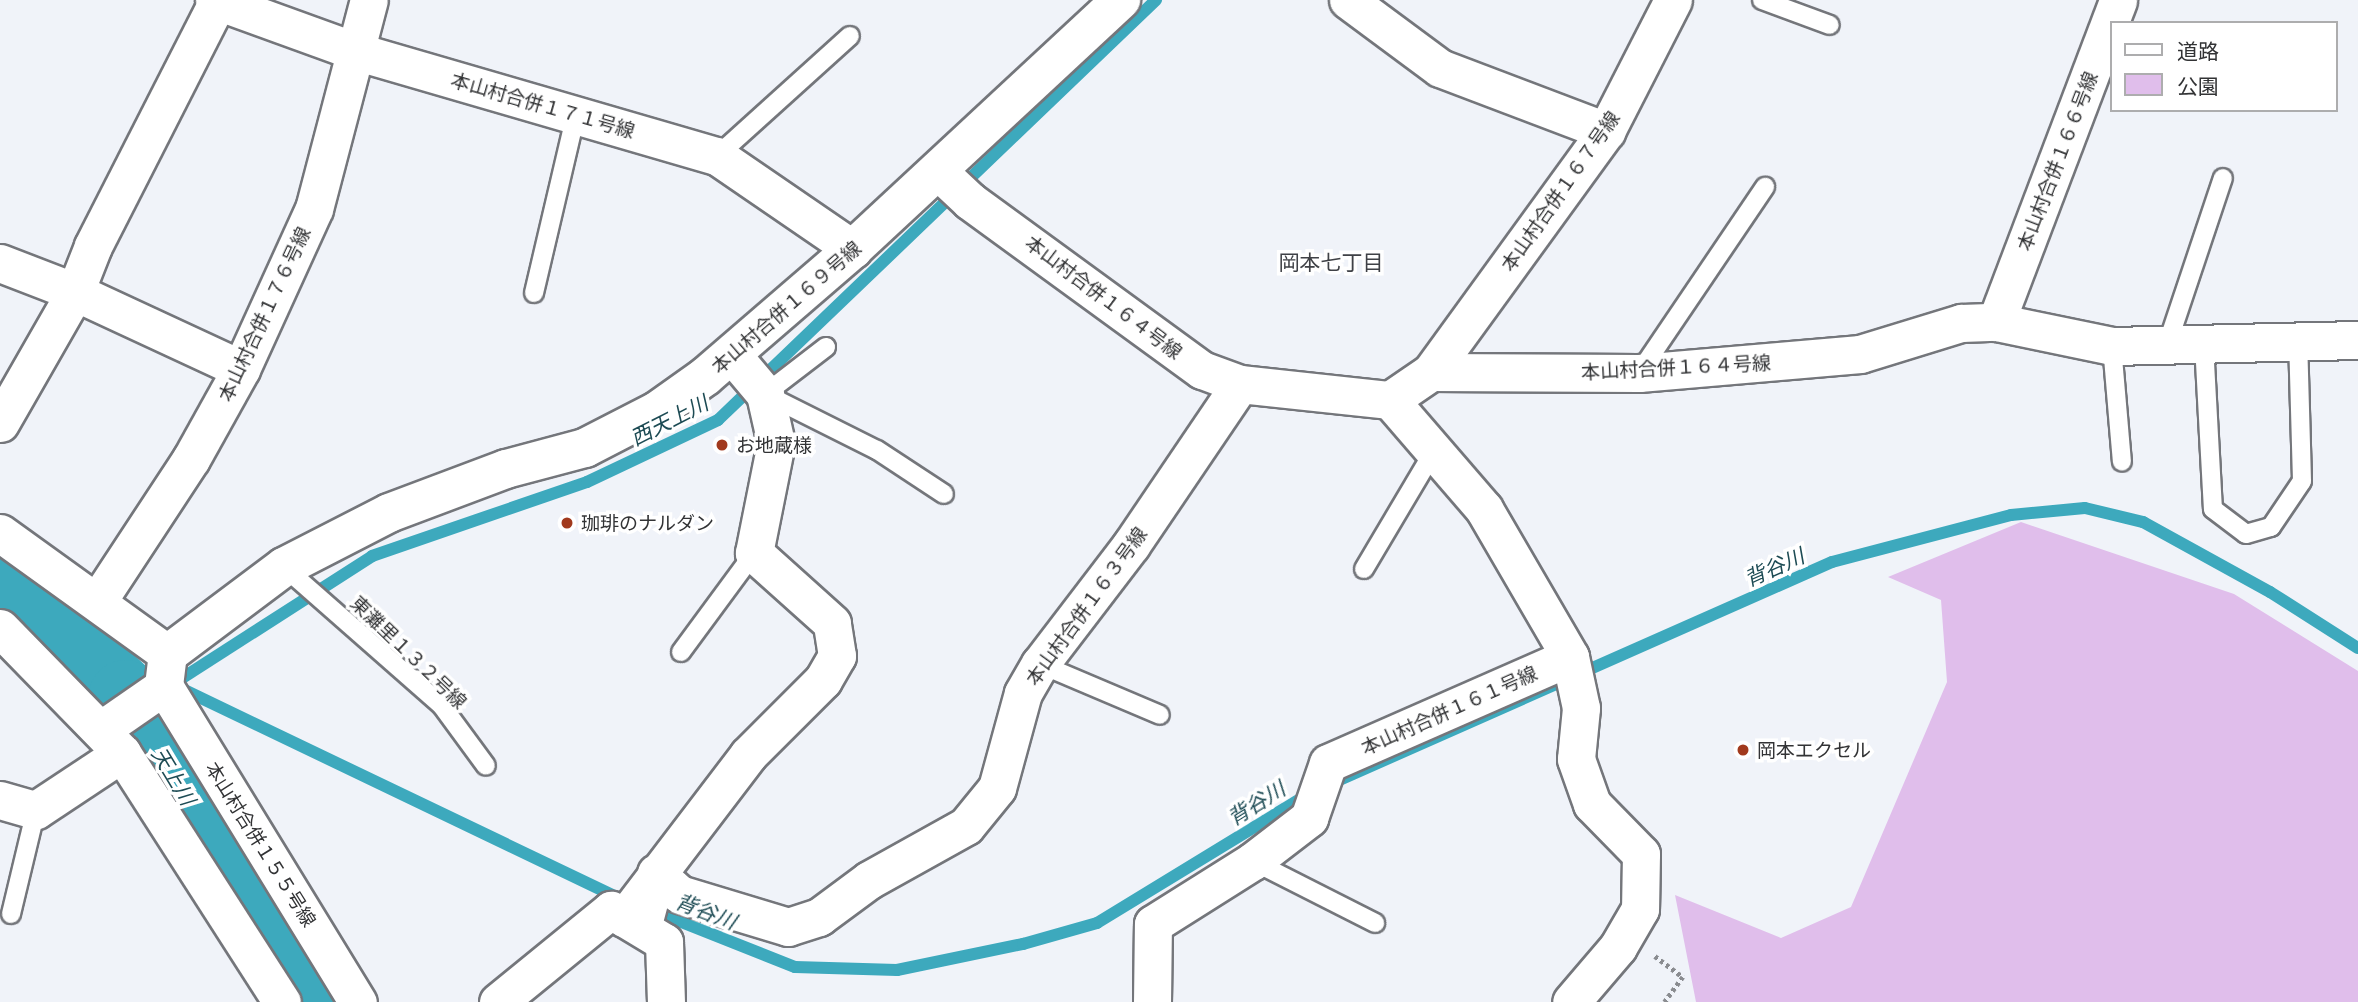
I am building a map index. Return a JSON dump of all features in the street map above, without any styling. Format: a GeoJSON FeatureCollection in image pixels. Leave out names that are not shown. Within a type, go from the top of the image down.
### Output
{"type":"FeatureCollection","features":[{"type":"Feature","properties":{"kind":"street","name":"本山村合併１７６号線"},"geometry":{"type":"LineString","coordinates":[[97,602],[191,458],[241,369],[313,209],[358,52],[369,0]]}},
{"type":"Feature","properties":{"kind":"street","name":"本山村合併１６９号線"},"geometry":{"type":"LineString","coordinates":[[166,670],[284,567],[389,513],[506,469],[585,448],[657,411],[733,356],[853,249],[1121,0]]}},
{"type":"Feature","properties":{"kind":"street"},"geometry":{"type":"LineString","coordinates":[[1348,0],[1440,68],[1606,131]]}},
{"type":"Feature","properties":{"kind":"street","name":"本山村合併１６７号線"},"geometry":{"type":"LineString","coordinates":[[1432,372],[1606,131],[1673,0]]}},
{"type":"Feature","properties":{"kind":"street","name":"本山村合併１６６号線"},"geometry":{"type":"LineString","coordinates":[[2110,21],[2118,0]]}},
{"type":"Feature","properties":{"kind":"street","name":"本山村合併１７１号線"},"geometry":{"type":"LineString","coordinates":[[216,1],[358,52],[717,156],[853,249]]}},
{"type":"Feature","properties":{"kind":"street"},"geometry":{"type":"LineString","coordinates":[[0,423],[75,292],[93,246],[216,1]]}},
{"type":"Feature","properties":{"kind":"street","name":"本山村合併１６６号線"},"geometry":{"type":"LineString","coordinates":[[1996,322],[2110,21]]}},
{"type":"Feature","properties":{"kind":"street","name":"本山村合併１６４号線"},"geometry":{"type":"LineString","coordinates":[[937,170],[970,201],[1202,370],[1240,383],[1390,400]]}},
{"type":"Feature","properties":{"kind":"street"},"geometry":{"type":"LineString","coordinates":[[0,263],[75,292],[241,369]]}},
{"type":"Feature","properties":{"kind":"street","name":"本山村合併１６４号線"},"geometry":{"type":"LineString","coordinates":[[1432,372],[1639,373],[1860,354],[1961,323],[1996,322],[2112,346],[2358,340]]}},
{"type":"Feature","properties":{"kind":"street"},"geometry":{"type":"LineString","coordinates":[[638,926],[660,877],[748,755],[824,680],[837,656],[832,623],[754,553],[776,443],[765,394],[733,356]]}},
{"type":"Feature","properties":{"kind":"street"},"geometry":{"type":"LineString","coordinates":[[1432,372],[1390,400],[1484,509],[1570,657],[1581,708],[1576,759],[1592,804],[1641,854],[1640,909],[1618,947],[1571,1002]]}},
{"type":"Feature","properties":{"kind":"street","name":"本山村合併１６３号線"},"geometry":{"type":"LineString","coordinates":[[660,877],[679,894],[788,926],[819,917],[869,880],[966,827],[984,810],[997,788],[1023,694],[1040,664],[1130,545],[1240,383]]}},
{"type":"Feature","properties":{"kind":"street"},"geometry":{"type":"LineString","coordinates":[[0,533],[97,602],[166,670],[112,741],[36,810],[0,800]]}},
{"type":"Feature","properties":{"kind":"street"},"geometry":{"type":"LineString","coordinates":[[0,628],[112,741],[282,1002]]}},
{"type":"Feature","properties":{"kind":"street","name":"本山村合併１６１号線"},"geometry":{"type":"LineString","coordinates":[[1253,861],[1309,818],[1328,763],[1570,657]]}},
{"type":"Feature","properties":{"kind":"street","name":"本山村合併１５５号線"},"geometry":{"type":"LineString","coordinates":[[166,670],[358,1002]]}},
{"type":"Feature","properties":{"kind":"street"},"geometry":{"type":"LineString","coordinates":[[1152,1002],[1153,924],[1253,861]]}},
{"type":"Feature","properties":{"kind":"street"},"geometry":{"type":"LineString","coordinates":[[498,1002],[611,910],[664,942],[666,1002]]}},
{"type":"Feature","properties":{"kind":"lane"},"geometry":{"type":"LineString","coordinates":[[1762,0],[1830,25]]}},
{"type":"Feature","properties":{"kind":"lane"},"geometry":{"type":"LineString","coordinates":[[717,156],[850,36]]}},
{"type":"Feature","properties":{"kind":"lane"},"geometry":{"type":"LineString","coordinates":[[534,293],[576,114]]}},
{"type":"Feature","properties":{"kind":"lane"},"geometry":{"type":"LineString","coordinates":[[2167,345],[2223,178]]}},
{"type":"Feature","properties":{"kind":"lane"},"geometry":{"type":"LineString","coordinates":[[1639,373],[1765,187]]}},
{"type":"Feature","properties":{"kind":"lane"},"geometry":{"type":"LineString","coordinates":[[2204,344],[2213,509],[2246,534],[2271,527],[2302,481],[2298,341]]}},
{"type":"Feature","properties":{"kind":"lane"},"geometry":{"type":"LineString","coordinates":[[2112,346],[2122,462]]}},
{"type":"Feature","properties":{"kind":"lane"},"geometry":{"type":"LineString","coordinates":[[826,347],[765,394],[877,450],[943,494]]}},
{"type":"Feature","properties":{"kind":"lane"},"geometry":{"type":"LineString","coordinates":[[1364,569],[1434,451]]}},
{"type":"Feature","properties":{"kind":"lane"},"geometry":{"type":"LineString","coordinates":[[681,652],[754,553]]}},
{"type":"Feature","properties":{"kind":"lane","name":"東灘里１３２号線"},"geometry":{"type":"LineString","coordinates":[[284,567],[327,602],[442,706],[486,766]]}},
{"type":"Feature","properties":{"kind":"lane"},"geometry":{"type":"LineString","coordinates":[[1040,664],[1160,715]]}},
{"type":"Feature","properties":{"kind":"lane"},"geometry":{"type":"LineString","coordinates":[[11,914],[36,810]]}},
{"type":"Feature","properties":{"kind":"lane"},"geometry":{"type":"LineString","coordinates":[[1253,861],[1375,923]]}},
{"type":"Feature","properties":{"kind":"green space"},"geometry":{"type":"Polygon","coordinates":[[[2021,522],[2234,594],[2358,671],[2358,1002],[1696,1002],[1675,895],[1781,938],[1851,907],[1947,682],[1941,600],[1888,577],[2021,522]]]}},
{"type":"Feature","properties":{"kind":"waterway","name":"西天上川"},"geometry":{"type":"LineString","coordinates":[[173,684],[372,556],[587,482],[718,420],[1156,0]]}},
{"type":"Feature","properties":{"kind":"waterway","name":"背谷川"},"geometry":{"type":"LineString","coordinates":[[1328,785],[1832,562],[2011,515],[2085,508],[2143,522],[2270,592],[2358,648]]}},
{"type":"Feature","properties":{"kind":"waterway","name":"天上川"},"geometry":{"type":"LineString","coordinates":[[0,578],[125,696],[312,1002]]}},
{"type":"Feature","properties":{"kind":"waterway","name":"背谷川"},"geometry":{"type":"LineString","coordinates":[[102,670],[135,676]]}},
{"type":"Feature","properties":{"kind":"waterway","name":"背谷川"},"geometry":{"type":"LineString","coordinates":[[176,686],[621,899]]}},
{"type":"Feature","properties":{"kind":"waterway","name":"背谷川"},"geometry":{"type":"LineString","coordinates":[[651,910],[795,967],[897,970],[1023,944],[1097,923],[1308,794]]}},
{"type":"Feature","properties":{"kind":"place","name":"お地蔵様"},"geometry":{"type":"Point","coordinates":[722,445]}},
{"type":"Feature","properties":{"kind":"place","name":"珈琲のナルダン"},"geometry":{"type":"Point","coordinates":[567,523]}},
{"type":"Feature","properties":{"kind":"place","name":"岡本エクセル"},"geometry":{"type":"Point","coordinates":[1743,750]}},
{"type":"Feature","properties":{"kind":"district","name":"岡本七丁目"},"geometry":{"type":"Point","coordinates":[1331,262]}}]}
